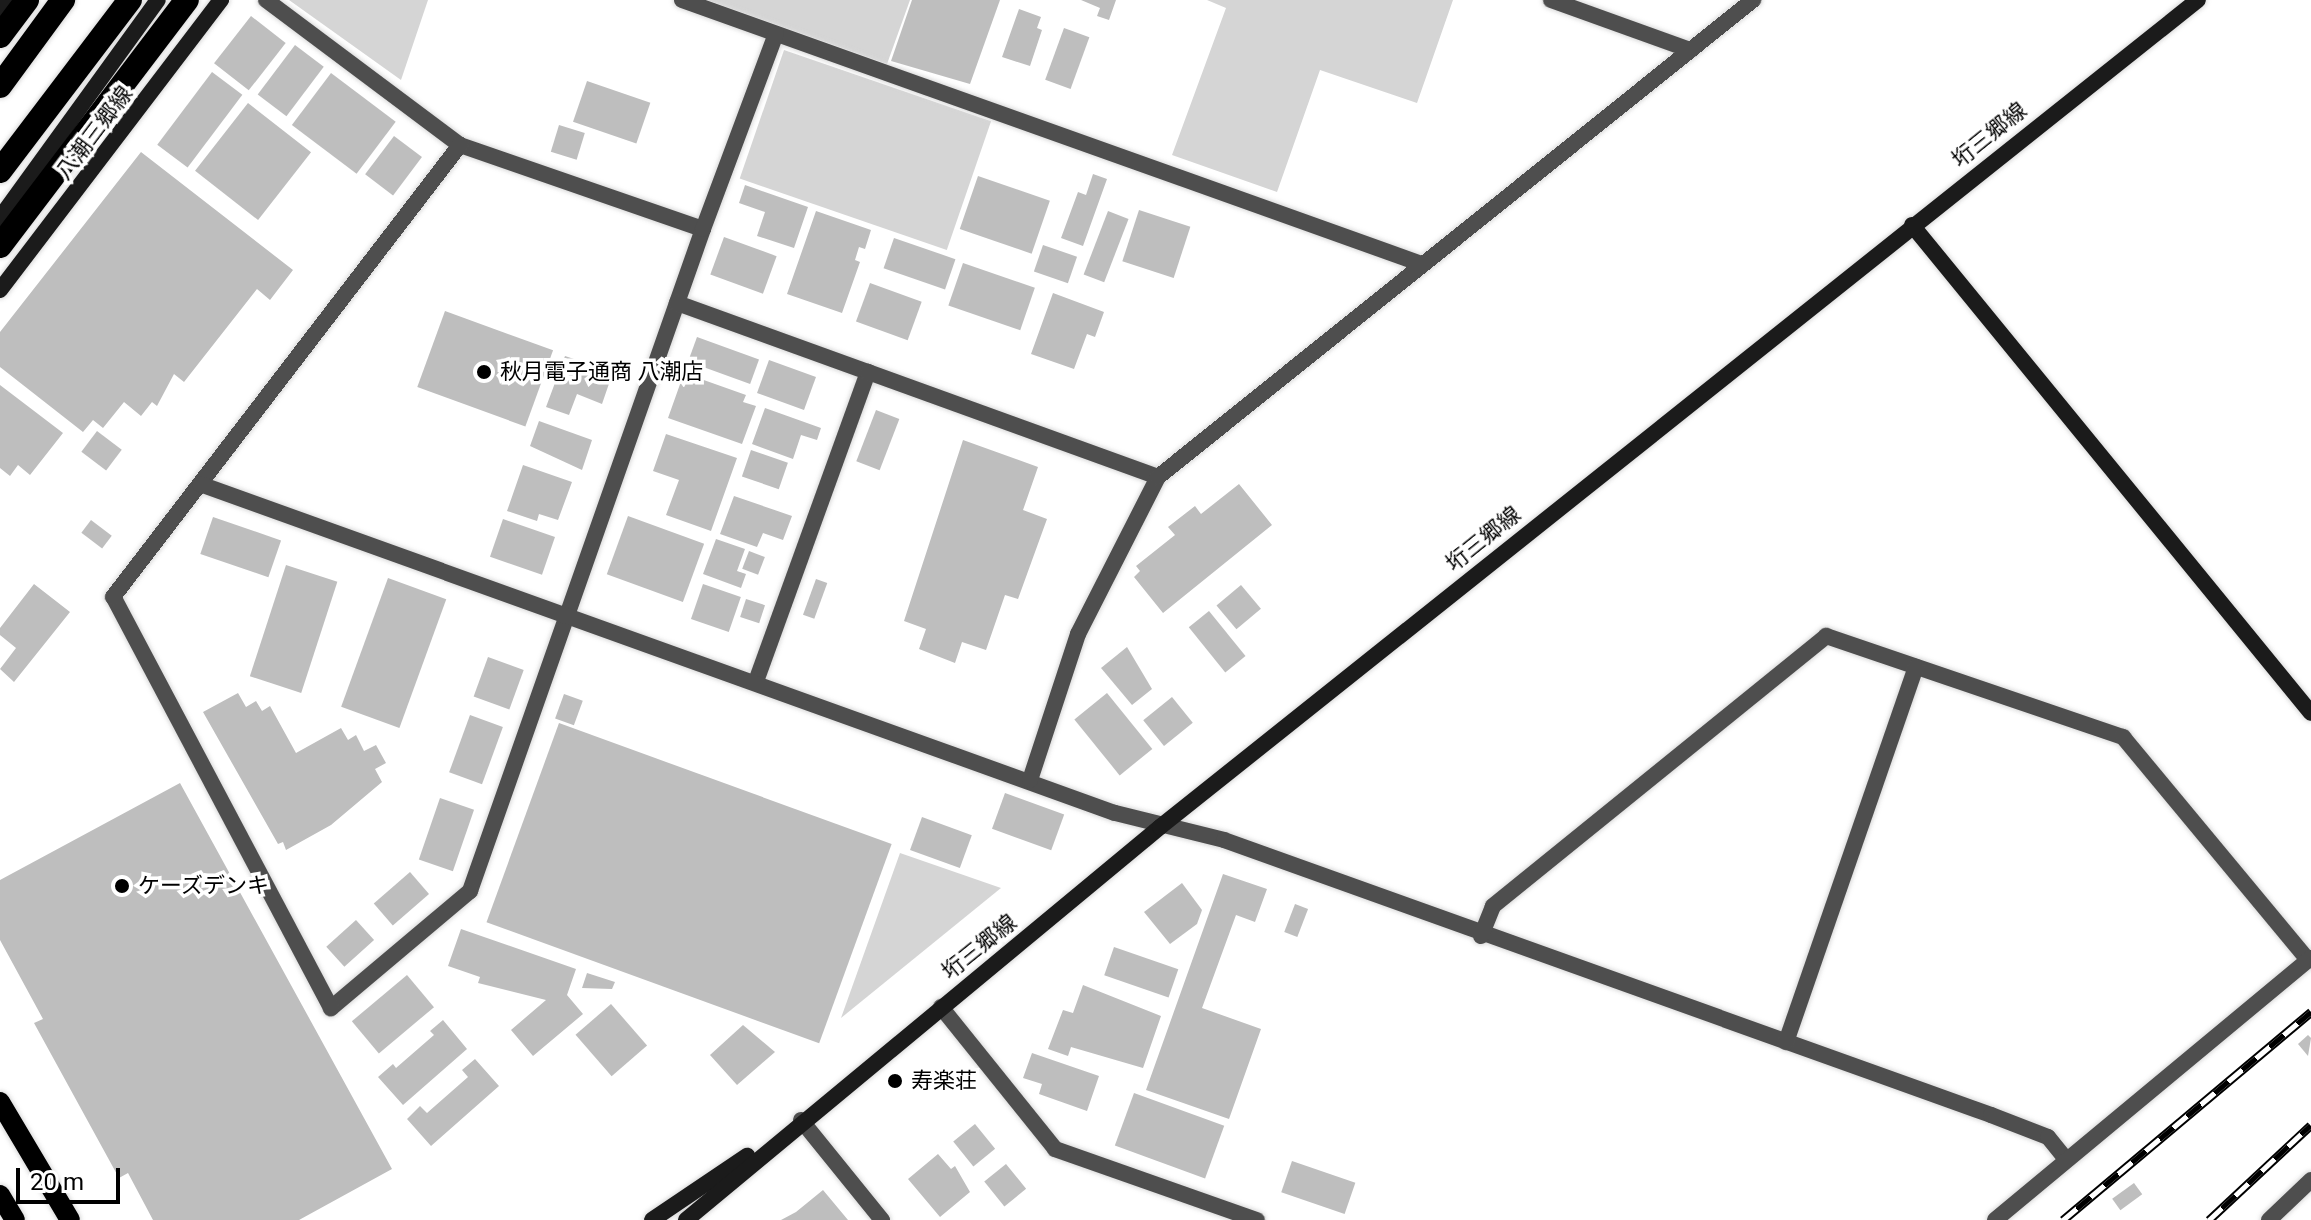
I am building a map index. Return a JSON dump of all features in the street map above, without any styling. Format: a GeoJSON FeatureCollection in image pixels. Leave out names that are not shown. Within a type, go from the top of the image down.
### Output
{"type":"FeatureCollection","features":[{"type":"Feature","properties":{"kind":"highway"},"geometry":{"type":"LineString","coordinates":[[0,36],[27,0]]}},
{"type":"Feature","properties":{"kind":"highway"},"geometry":{"type":"LineString","coordinates":[[0,86],[63,0]]}},
{"type":"Feature","properties":{"kind":"highway"},"geometry":{"type":"LineString","coordinates":[[0,171],[130,0]]}},
{"type":"Feature","properties":{"kind":"highway"},"geometry":{"type":"LineString","coordinates":[[0,246],[187,0]]}},
{"type":"Feature","properties":{"kind":"main road"},"geometry":{"type":"LineString","coordinates":[[0,1102],[70,1220]]}},
{"type":"Feature","properties":{"kind":"main road"},"geometry":{"type":"LineString","coordinates":[[0,1195],[15,1220]]}},
{"type":"Feature","properties":{"kind":"street"},"geometry":{"type":"LineString","coordinates":[[0,11],[8,0]]}},
{"type":"Feature","properties":{"kind":"street","name":"八潮三郷線"},"geometry":{"type":"LineString","coordinates":[[0,218],[158,0]]}},
{"type":"Feature","properties":{"kind":"street","name":"八潮三郷線"},"geometry":{"type":"LineString","coordinates":[[0,290],[221,0]]}},
{"type":"Feature","properties":{"kind":"street"},"geometry":{"type":"LineString","coordinates":[[266,0],[460,145],[703,229]]}},
{"type":"Feature","properties":{"kind":"street"},"geometry":{"type":"LineString","coordinates":[[682,0],[1419,263]]}},
{"type":"Feature","properties":{"kind":"street"},"geometry":{"type":"LineString","coordinates":[[1551,0],[1690,50]]}},
{"type":"Feature","properties":{"kind":"street"},"geometry":{"type":"LineString","coordinates":[[1030,780],[1078,634],[1158,477],[1419,263],[1753,0]]}},
{"type":"Feature","properties":{"kind":"street","name":"垳三郷線"},"geometry":{"type":"LineString","coordinates":[[686,1220],[801,1120],[1160,827],[2198,0]]}},
{"type":"Feature","properties":{"kind":"street"},"geometry":{"type":"LineString","coordinates":[[460,145],[113,597],[331,1008],[470,891],[703,229],[776,34]]}},
{"type":"Feature","properties":{"kind":"street"},"geometry":{"type":"LineString","coordinates":[[1912,225],[2311,713]]}},
{"type":"Feature","properties":{"kind":"street"},"geometry":{"type":"LineString","coordinates":[[677,303],[1158,477]]}},
{"type":"Feature","properties":{"kind":"street"},"geometry":{"type":"LineString","coordinates":[[756,682],[868,372]]}},
{"type":"Feature","properties":{"kind":"street"},"geometry":{"type":"LineString","coordinates":[[200,484],[1160,827],[1224,840],[1481,936],[1786,1042],[2048,1137],[2065,1158]]}},
{"type":"Feature","properties":{"kind":"street"},"geometry":{"type":"LineString","coordinates":[[1481,936],[1493,906],[1826,636],[2123,737],[2310,959],[2065,1158],[1995,1220]]}},
{"type":"Feature","properties":{"kind":"street"},"geometry":{"type":"LineString","coordinates":[[1786,1042],[1916,667]]}},
{"type":"Feature","properties":{"kind":"street"},"geometry":{"type":"LineString","coordinates":[[941,1007],[1055,1149],[1257,1220]]}},
{"type":"Feature","properties":{"kind":"street"},"geometry":{"type":"LineString","coordinates":[[801,1120],[882,1220]]}},
{"type":"Feature","properties":{"kind":"street","name":"垳三郷線"},"geometry":{"type":"LineString","coordinates":[[652,1220],[801,1120]]}},
{"type":"Feature","properties":{"kind":"street"},"geometry":{"type":"LineString","coordinates":[[2269,1220],[2311,1180]]}},
{"type":"Feature","properties":{"kind":"shaded area"},"geometry":{"type":"Polygon","coordinates":[[[289,0],[428,0],[401,80],[289,0]]]}},
{"type":"Feature","properties":{"kind":"shaded area"},"geometry":{"type":"Polygon","coordinates":[[[707,0],[910,0],[887,64],[707,0]]]}},
{"type":"Feature","properties":{"kind":"shaded area"},"geometry":{"type":"Polygon","coordinates":[[[1207,0],[1453,0],[1417,103],[1320,70],[1277,192],[1172,155],[1226,8],[1207,0]]]}},
{"type":"Feature","properties":{"kind":"shaded area"},"geometry":{"type":"Polygon","coordinates":[[[784,50],[991,121],[947,250],[740,179],[784,50]]]}},
{"type":"Feature","properties":{"kind":"shaded area"},"geometry":{"type":"Polygon","coordinates":[[[900,853],[1001,888],[841,1018],[900,853]]]}},
{"type":"Feature","properties":{"kind":"building"},"geometry":{"type":"Polygon","coordinates":[[[912,0],[1000,0],[970,84],[891,61],[912,0]]]}},
{"type":"Feature","properties":{"kind":"building"},"geometry":{"type":"Polygon","coordinates":[[[1081,0],[1116,0],[1109,20],[1097,16],[1100,8],[1081,0]]]}},
{"type":"Feature","properties":{"kind":"building"},"geometry":{"type":"Polygon","coordinates":[[[1019,9],[1041,17],[1037,28],[1042,30],[1030,66],[1002,57],[1019,9]]]}},
{"type":"Feature","properties":{"kind":"building"},"geometry":{"type":"Polygon","coordinates":[[[251,16],[286,43],[249,90],[214,63],[251,16]]]}},
{"type":"Feature","properties":{"kind":"building"},"geometry":{"type":"Polygon","coordinates":[[[1064,28],[1089,37],[1071,89],[1045,80],[1064,28]]]}},
{"type":"Feature","properties":{"kind":"building"},"geometry":{"type":"Polygon","coordinates":[[[295,45],[324,67],[286,116],[258,95],[295,45]]]}},
{"type":"Feature","properties":{"kind":"building"},"geometry":{"type":"Polygon","coordinates":[[[212,72],[242,95],[188,168],[157,145],[212,72]]]}},
{"type":"Feature","properties":{"kind":"building"},"geometry":{"type":"Polygon","coordinates":[[[331,73],[396,122],[357,174],[292,125],[331,73]]]}},
{"type":"Feature","properties":{"kind":"building"},"geometry":{"type":"Polygon","coordinates":[[[587,81],[650,103],[636,143],[573,122],[587,81]]]}},
{"type":"Feature","properties":{"kind":"building"},"geometry":{"type":"Polygon","coordinates":[[[248,103],[311,152],[258,220],[195,171],[248,103]]]}},
{"type":"Feature","properties":{"kind":"building"},"geometry":{"type":"Polygon","coordinates":[[[559,125],[585,133],[577,160],[551,152],[559,125]]]}},
{"type":"Feature","properties":{"kind":"building"},"geometry":{"type":"Polygon","coordinates":[[[394,136],[422,157],[393,195],[365,174],[394,136]]]}},
{"type":"Feature","properties":{"kind":"building"},"geometry":{"type":"Polygon","coordinates":[[[141,152],[293,270],[270,300],[257,289],[184,382],[174,374],[157,406],[152,402],[141,416],[124,402],[103,428],[93,420],[83,432],[0,367],[0,332],[141,152]]]}},
{"type":"Feature","properties":{"kind":"building"},"geometry":{"type":"Polygon","coordinates":[[[1093,174],[1107,179],[1083,246],[1061,238],[1078,192],[1086,195],[1093,174]]]}},
{"type":"Feature","properties":{"kind":"building"},"geometry":{"type":"Polygon","coordinates":[[[978,176],[1050,201],[1032,254],[960,229],[978,176]]]}},
{"type":"Feature","properties":{"kind":"building"},"geometry":{"type":"Polygon","coordinates":[[[745,185],[808,207],[794,248],[757,236],[765,212],[739,203],[745,185]]]}},
{"type":"Feature","properties":{"kind":"building"},"geometry":{"type":"Polygon","coordinates":[[[1139,210],[1190,227],[1174,278],[1122,261],[1139,210]]]}},
{"type":"Feature","properties":{"kind":"building"},"geometry":{"type":"Polygon","coordinates":[[[816,211],[871,230],[865,249],[859,247],[855,260],[860,262],[842,313],[787,294],[816,211]]]}},
{"type":"Feature","properties":{"kind":"building"},"geometry":{"type":"Polygon","coordinates":[[[1108,211],[1129,219],[1104,282],[1084,274],[1108,211]]]}},
{"type":"Feature","properties":{"kind":"building"},"geometry":{"type":"Polygon","coordinates":[[[724,237],[777,256],[763,294],[710,275],[724,237]]]}},
{"type":"Feature","properties":{"kind":"building"},"geometry":{"type":"Polygon","coordinates":[[[894,238],[955,259],[945,289],[884,268],[894,238]]]}},
{"type":"Feature","properties":{"kind":"building"},"geometry":{"type":"Polygon","coordinates":[[[1043,245],[1077,257],[1068,283],[1034,271],[1043,245]]]}},
{"type":"Feature","properties":{"kind":"building"},"geometry":{"type":"Polygon","coordinates":[[[963,263],[1035,288],[1020,330],[948,306],[963,263]]]}},
{"type":"Feature","properties":{"kind":"building"},"geometry":{"type":"Polygon","coordinates":[[[870,283],[922,302],[908,340],[856,322],[870,283]]]}},
{"type":"Feature","properties":{"kind":"building"},"geometry":{"type":"Polygon","coordinates":[[[1053,293],[1104,312],[1095,337],[1087,334],[1074,369],[1031,354],[1053,293]]]}},
{"type":"Feature","properties":{"kind":"building","name":"秋月電子通商 八潮店"},"geometry":{"type":"Polygon","coordinates":[[[445,311],[553,350],[525,426],[417,387],[445,311]]]}},
{"type":"Feature","properties":{"kind":"building"},"geometry":{"type":"Polygon","coordinates":[[[697,337],[759,360],[750,384],[688,361],[697,337]]]}},
{"type":"Feature","properties":{"kind":"building"},"geometry":{"type":"Polygon","coordinates":[[[565,356],[613,372],[602,404],[577,394],[569,415],[546,407],[565,356]]]}},
{"type":"Feature","properties":{"kind":"building"},"geometry":{"type":"Polygon","coordinates":[[[769,360],[816,377],[804,410],[757,393],[769,360]]]}},
{"type":"Feature","properties":{"kind":"building"},"geometry":{"type":"Polygon","coordinates":[[[684,373],[746,395],[743,402],[756,406],[742,444],[668,418],[684,373]]]}},
{"type":"Feature","properties":{"kind":"building"},"geometry":{"type":"Polygon","coordinates":[[[0,385],[63,433],[30,475],[18,465],[10,476],[0,468],[0,385]]]}},
{"type":"Feature","properties":{"kind":"building"},"geometry":{"type":"Polygon","coordinates":[[[765,408],[821,428],[817,440],[801,435],[793,459],[752,444],[765,408]]]}},
{"type":"Feature","properties":{"kind":"building"},"geometry":{"type":"Polygon","coordinates":[[[876,410],[899,419],[880,470],[856,461],[876,410]]]}},
{"type":"Feature","properties":{"kind":"building"},"geometry":{"type":"Polygon","coordinates":[[[539,421],[592,440],[582,470],[530,446],[539,421]]]}},
{"type":"Feature","properties":{"kind":"building"},"geometry":{"type":"Polygon","coordinates":[[[97,431],[122,450],[106,470],[81,452],[97,431]]]}},
{"type":"Feature","properties":{"kind":"building"},"geometry":{"type":"Polygon","coordinates":[[[666,434],[737,458],[711,531],[666,515],[679,480],[653,471],[666,434]]]}},
{"type":"Feature","properties":{"kind":"building"},"geometry":{"type":"Polygon","coordinates":[[[963,440],[1038,467],[1023,510],[1047,519],[1018,599],[1005,595],[986,650],[962,642],[955,663],[919,649],[926,629],[904,621],[963,440]]]}},
{"type":"Feature","properties":{"kind":"building"},"geometry":{"type":"Polygon","coordinates":[[[751,450],[788,463],[779,489],[742,476],[751,450]]]}},
{"type":"Feature","properties":{"kind":"building"},"geometry":{"type":"Polygon","coordinates":[[[523,465],[572,482],[558,520],[539,514],[537,521],[507,511],[523,465]]]}},
{"type":"Feature","properties":{"kind":"building"},"geometry":{"type":"Polygon","coordinates":[[[1239,484],[1272,525],[1163,613],[1134,577],[1140,571],[1136,566],[1175,535],[1168,527],[1195,506],[1201,514],[1239,484]]]}},
{"type":"Feature","properties":{"kind":"building"},"geometry":{"type":"Polygon","coordinates":[[[734,496],[792,516],[783,540],[763,533],[757,547],[720,534],[734,496]]]}},
{"type":"Feature","properties":{"kind":"building"},"geometry":{"type":"Polygon","coordinates":[[[628,516],[704,544],[683,602],[607,574],[628,516]]]}},
{"type":"Feature","properties":{"kind":"building"},"geometry":{"type":"Polygon","coordinates":[[[213,517],[281,540],[268,577],[200,554],[213,517]]]}},
{"type":"Feature","properties":{"kind":"building"},"geometry":{"type":"Polygon","coordinates":[[[503,519],[555,537],[542,575],[490,557],[503,519]]]}},
{"type":"Feature","properties":{"kind":"building"},"geometry":{"type":"Polygon","coordinates":[[[91,520],[112,536],[102,548],[81,533],[91,520]]]}},
{"type":"Feature","properties":{"kind":"building"},"geometry":{"type":"Polygon","coordinates":[[[716,539],[745,549],[737,571],[746,574],[741,588],[703,574],[716,539]]]}},
{"type":"Feature","properties":{"kind":"building"},"geometry":{"type":"Polygon","coordinates":[[[749,551],[765,557],[758,575],[742,569],[749,551]]]}},
{"type":"Feature","properties":{"kind":"building"},"geometry":{"type":"Polygon","coordinates":[[[286,565],[337,582],[301,693],[250,676],[286,565]]]}},
{"type":"Feature","properties":{"kind":"building"},"geometry":{"type":"Polygon","coordinates":[[[388,578],[446,599],[399,728],[341,707],[388,578]]]}},
{"type":"Feature","properties":{"kind":"building"},"geometry":{"type":"Polygon","coordinates":[[[816,579],[827,583],[814,619],[803,615],[816,579]]]}},
{"type":"Feature","properties":{"kind":"building"},"geometry":{"type":"Polygon","coordinates":[[[34,584],[70,612],[14,682],[0,669],[16,648],[0,635],[0,628],[34,584]]]}},
{"type":"Feature","properties":{"kind":"building"},"geometry":{"type":"Polygon","coordinates":[[[703,584],[741,597],[729,632],[691,619],[703,584]]]}},
{"type":"Feature","properties":{"kind":"building"},"geometry":{"type":"Polygon","coordinates":[[[1241,585],[1261,609],[1236,629],[1216,606],[1241,585]]]}},
{"type":"Feature","properties":{"kind":"building"},"geometry":{"type":"Polygon","coordinates":[[[746,599],[765,605],[759,623],[740,617],[746,599]]]}},
{"type":"Feature","properties":{"kind":"building"},"geometry":{"type":"Polygon","coordinates":[[[1209,611],[1246,656],[1225,672],[1189,627],[1209,611]]]}},
{"type":"Feature","properties":{"kind":"building"},"geometry":{"type":"Polygon","coordinates":[[[1127,647],[1152,689],[1132,705],[1101,668],[1127,647]]]}},
{"type":"Feature","properties":{"kind":"building"},"geometry":{"type":"Polygon","coordinates":[[[488,657],[524,670],[509,709],[474,696],[488,657]]]}},
{"type":"Feature","properties":{"kind":"building"},"geometry":{"type":"Polygon","coordinates":[[[238,693],[246,707],[256,701],[262,711],[270,706],[296,753],[341,728],[348,740],[356,735],[364,751],[376,745],[386,763],[375,769],[382,782],[331,825],[286,850],[283,842],[278,844],[203,712],[238,693]]]}},
{"type":"Feature","properties":{"kind":"building"},"geometry":{"type":"Polygon","coordinates":[[[1107,693],[1152,749],[1120,775],[1074,719],[1107,693]]]}},
{"type":"Feature","properties":{"kind":"building"},"geometry":{"type":"Polygon","coordinates":[[[564,694],[583,701],[574,725],[555,718],[564,694]]]}},
{"type":"Feature","properties":{"kind":"building"},"geometry":{"type":"Polygon","coordinates":[[[1172,697],[1193,723],[1164,746],[1143,720],[1172,697]]]}},
{"type":"Feature","properties":{"kind":"building"},"geometry":{"type":"Polygon","coordinates":[[[470,715],[503,727],[482,784],[449,772],[470,715]]]}},
{"type":"Feature","properties":{"kind":"building"},"geometry":{"type":"Polygon","coordinates":[[[559,723],[892,844],[819,1043],[486,922],[559,723]]]}},
{"type":"Feature","properties":{"kind":"building","name":"ケーズデンキ"},"geometry":{"type":"Polygon","coordinates":[[[180,783],[392,1169],[299,1220],[153,1220],[128,1173],[119,1178],[34,1023],[43,1019],[0,940],[0,880],[180,783]]]}},
{"type":"Feature","properties":{"kind":"building"},"geometry":{"type":"Polygon","coordinates":[[[1005,793],[1064,815],[1051,850],[992,829],[1005,793]]]}},
{"type":"Feature","properties":{"kind":"building"},"geometry":{"type":"Polygon","coordinates":[[[440,798],[474,810],[453,871],[419,859],[440,798]]]}},
{"type":"Feature","properties":{"kind":"building"},"geometry":{"type":"Polygon","coordinates":[[[922,817],[972,835],[960,868],[910,850],[922,817]]]}},
{"type":"Feature","properties":{"kind":"building"},"geometry":{"type":"Polygon","coordinates":[[[410,872],[429,894],[393,925],[374,903],[410,872]]]}},
{"type":"Feature","properties":{"kind":"building"},"geometry":{"type":"Polygon","coordinates":[[[1223,874],[1267,889],[1255,922],[1236,915],[1202,1008],[1261,1029],[1229,1119],[1146,1090],[1223,874]]]}},
{"type":"Feature","properties":{"kind":"building"},"geometry":{"type":"Polygon","coordinates":[[[1182,883],[1202,910],[1197,924],[1170,944],[1144,912],[1182,883]]]}},
{"type":"Feature","properties":{"kind":"building"},"geometry":{"type":"Polygon","coordinates":[[[1295,904],[1308,909],[1297,937],[1284,932],[1295,904]]]}},
{"type":"Feature","properties":{"kind":"building"},"geometry":{"type":"Polygon","coordinates":[[[356,920],[374,940],[344,967],[326,947],[356,920]]]}},
{"type":"Feature","properties":{"kind":"building"},"geometry":{"type":"Polygon","coordinates":[[[461,929],[576,969],[567,995],[583,1014],[533,1056],[511,1030],[546,1000],[478,983],[480,977],[448,966],[461,929]]]}},
{"type":"Feature","properties":{"kind":"building"},"geometry":{"type":"Polygon","coordinates":[[[1114,947],[1178,969],[1169,998],[1104,975],[1114,947]]]}},
{"type":"Feature","properties":{"kind":"building"},"geometry":{"type":"Polygon","coordinates":[[[587,973],[615,982],[612,989],[582,988],[587,973]]]}},
{"type":"Feature","properties":{"kind":"building"},"geometry":{"type":"Polygon","coordinates":[[[407,975],[434,1007],[379,1053],[352,1021],[407,975]]]}},
{"type":"Feature","properties":{"kind":"building"},"geometry":{"type":"Polygon","coordinates":[[[1083,985],[1161,1016],[1143,1068],[1071,1047],[1068,1056],[1048,1049],[1063,1010],[1073,1013],[1083,985]]]}},
{"type":"Feature","properties":{"kind":"building"},"geometry":{"type":"Polygon","coordinates":[[[611,1004],[647,1046],[612,1076],[576,1035],[611,1004]]]}},
{"type":"Feature","properties":{"kind":"building"},"geometry":{"type":"Polygon","coordinates":[[[443,1020],[467,1049],[403,1105],[378,1077],[393,1064],[396,1068],[434,1035],[430,1031],[443,1020]]]}},
{"type":"Feature","properties":{"kind":"building"},"geometry":{"type":"Polygon","coordinates":[[[743,1025],[775,1052],[737,1085],[710,1055],[743,1025]]]}},
{"type":"Feature","properties":{"kind":"building"},"geometry":{"type":"Polygon","coordinates":[[[2308,1035],[2311,1038],[2308,1056],[2298,1044],[2308,1035]]]}},
{"type":"Feature","properties":{"kind":"building"},"geometry":{"type":"Polygon","coordinates":[[[1032,1053],[1099,1076],[1087,1111],[1039,1094],[1042,1084],[1023,1078],[1032,1053]]]}},
{"type":"Feature","properties":{"kind":"building"},"geometry":{"type":"Polygon","coordinates":[[[475,1059],[499,1086],[431,1146],[407,1119],[420,1106],[427,1113],[468,1077],[462,1070],[475,1059]]]}},
{"type":"Feature","properties":{"kind":"building"},"geometry":{"type":"Polygon","coordinates":[[[1134,1093],[1224,1126],[1205,1178],[1115,1146],[1134,1093]]]}},
{"type":"Feature","properties":{"kind":"building"},"geometry":{"type":"Polygon","coordinates":[[[975,1124],[995,1149],[973,1166],[953,1142],[975,1124]]]}},
{"type":"Feature","properties":{"kind":"building"},"geometry":{"type":"Polygon","coordinates":[[[938,1154],[951,1169],[955,1166],[970,1192],[940,1217],[908,1179],[938,1154]]]}},
{"type":"Feature","properties":{"kind":"building"},"geometry":{"type":"Polygon","coordinates":[[[1292,1161],[1355,1183],[1345,1214],[1281,1192],[1292,1161]]]}},
{"type":"Feature","properties":{"kind":"building"},"geometry":{"type":"Polygon","coordinates":[[[1006,1164],[1026,1189],[1004,1206],[984,1182],[1006,1164]]]}},
{"type":"Feature","properties":{"kind":"building"},"geometry":{"type":"Polygon","coordinates":[[[2134,1183],[2142,1194],[2120,1210],[2112,1199],[2134,1183]]]}},
{"type":"Feature","properties":{"kind":"building"},"geometry":{"type":"Polygon","coordinates":[[[823,1190],[848,1220],[781,1220],[796,1212],[823,1190]]]}},
{"type":"Feature","properties":{"kind":"railway"},"geometry":{"type":"LineString","coordinates":[[2063,1220],[2311,1012]]}},
{"type":"Feature","properties":{"kind":"railway"},"geometry":{"type":"LineString","coordinates":[[2209,1220],[2311,1125]]}},
{"type":"Feature","properties":{"kind":"place","name":"秋月電子通商 八潮店"},"geometry":{"type":"Point","coordinates":[484,372]}},
{"type":"Feature","properties":{"kind":"place","name":"ケーズデンキ"},"geometry":{"type":"Point","coordinates":[122,886]}},
{"type":"Feature","properties":{"kind":"place","name":"寿楽荘"},"geometry":{"type":"Point","coordinates":[895,1081]}}]}
